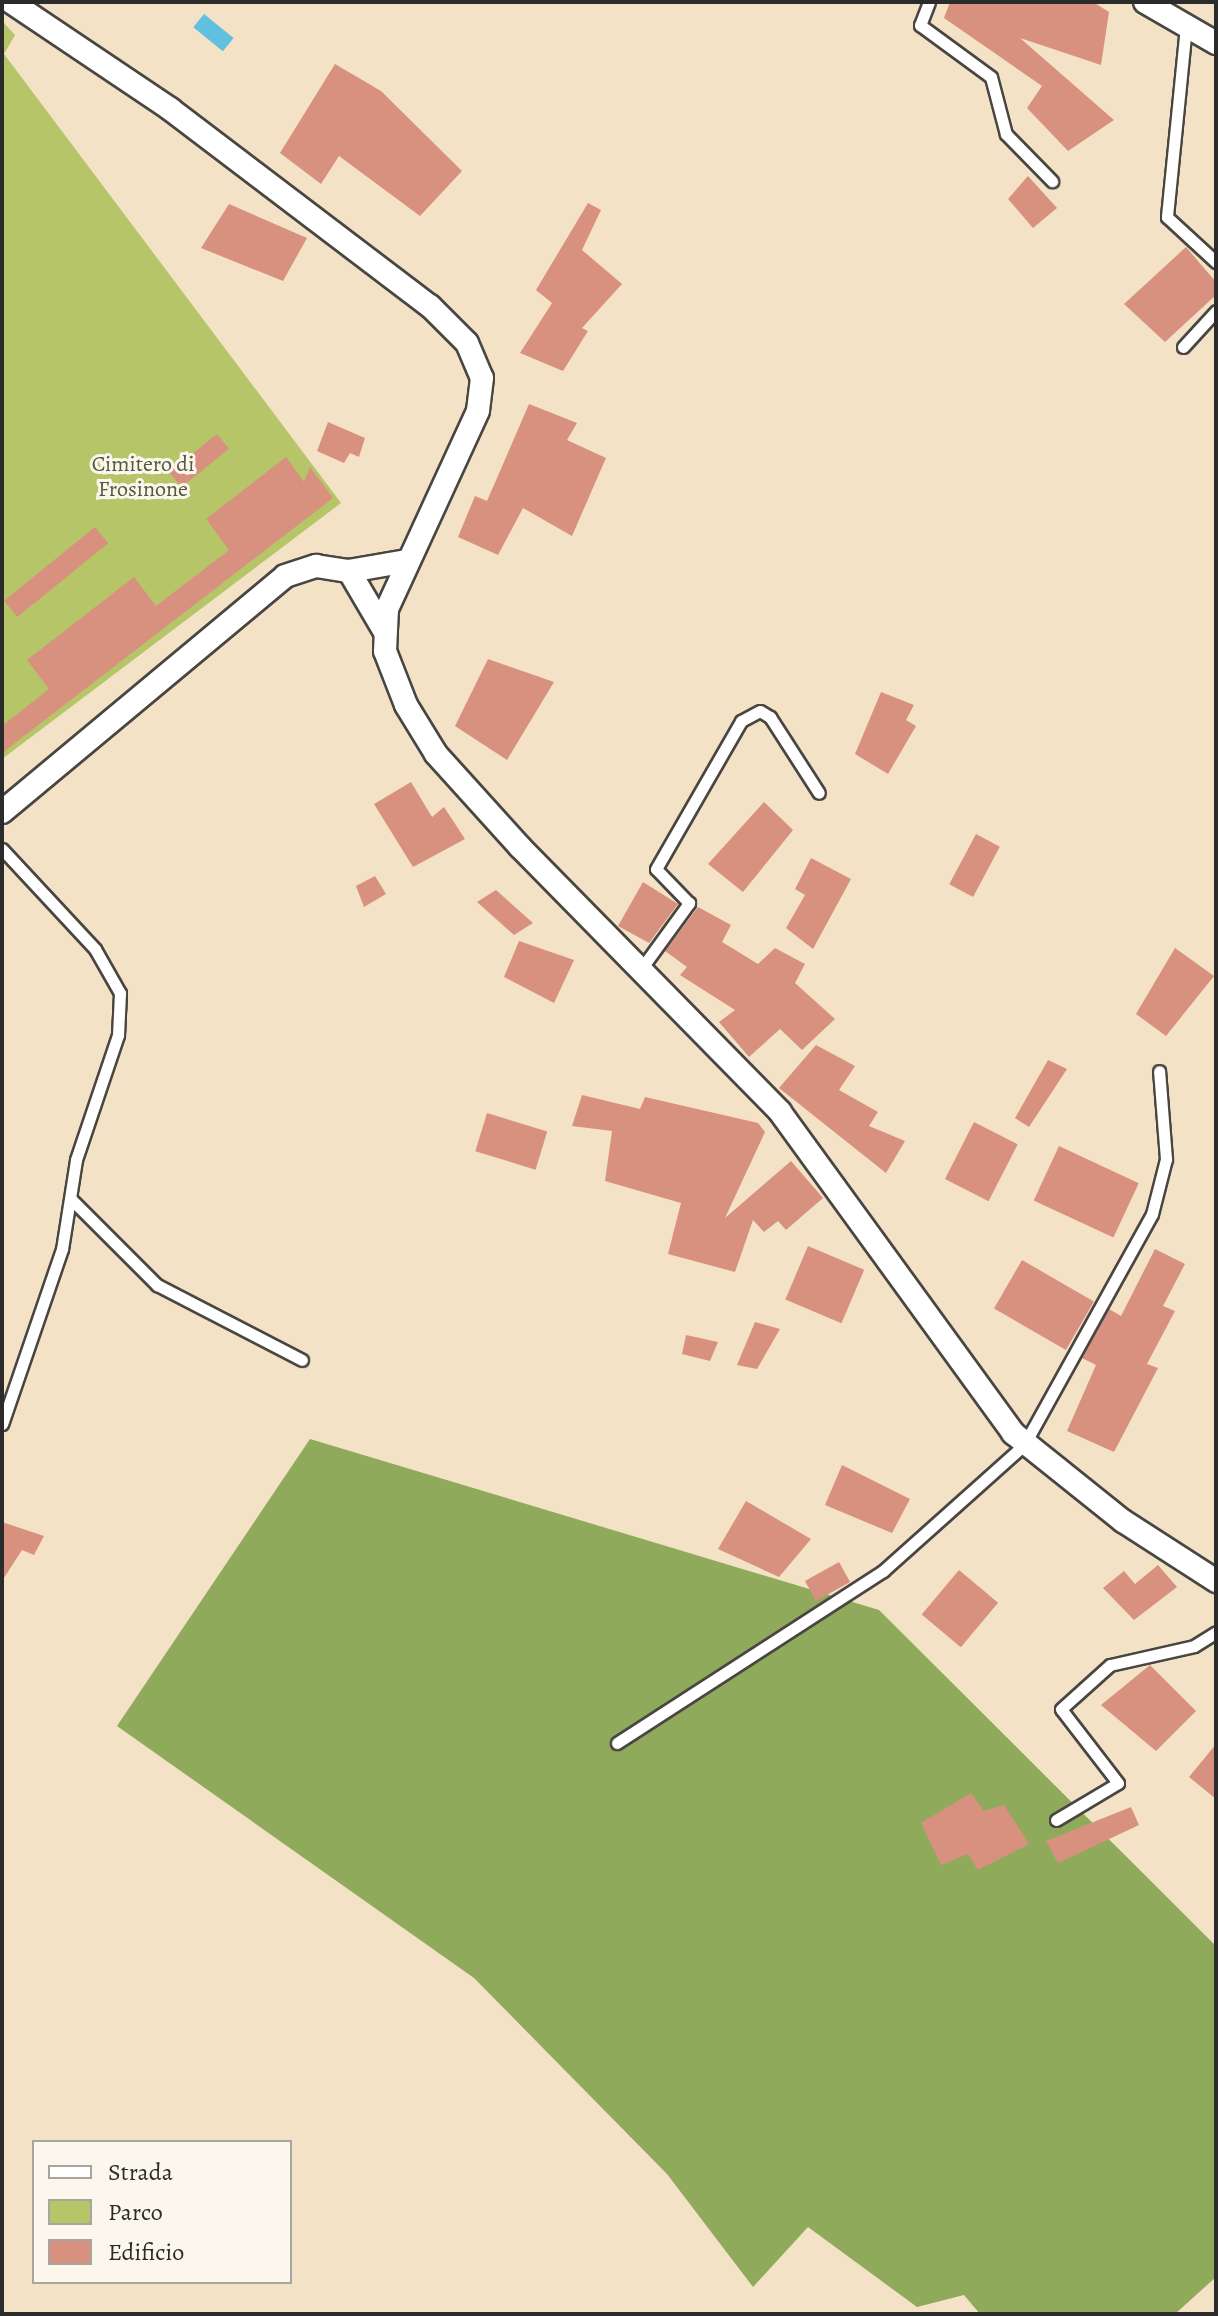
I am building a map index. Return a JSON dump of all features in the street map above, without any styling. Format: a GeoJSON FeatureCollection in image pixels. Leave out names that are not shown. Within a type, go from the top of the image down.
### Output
{"type":"FeatureCollection","features":[{"type":"Feature","properties":{"kind":"street"},"geometry":{"type":"LineString","coordinates":[[11,2],[170,109],[430,306],[467,343],[482,378],[478,411],[407,561],[387,609],[385,633]]}},
{"type":"Feature","properties":{"kind":"street"},"geometry":{"type":"LineString","coordinates":[[1145,2],[1216,43]]}},
{"type":"Feature","properties":{"kind":"street"},"geometry":{"type":"LineString","coordinates":[[2,812],[285,576],[316,566],[349,571],[407,561]]}},
{"type":"Feature","properties":{"kind":"street"},"geometry":{"type":"LineString","coordinates":[[349,571],[385,633],[406,705],[436,754],[780,1112],[1024,1445],[1216,1581]]}},
{"type":"Feature","properties":{"kind":"lane"},"geometry":{"type":"LineString","coordinates":[[929,2],[920,25],[991,77],[1006,134],[1052,181]]}},
{"type":"Feature","properties":{"kind":"lane"},"geometry":{"type":"LineString","coordinates":[[1186,26],[1167,217],[1216,262]]}},
{"type":"Feature","properties":{"kind":"lane"},"geometry":{"type":"LineString","coordinates":[[1183,347],[1216,311]]}},
{"type":"Feature","properties":{"kind":"lane"},"geometry":{"type":"LineString","coordinates":[[641,969],[689,903],[656,869],[741,721],[760,711],[770,717],[819,793]]}},
{"type":"Feature","properties":{"kind":"lane"},"geometry":{"type":"LineString","coordinates":[[2,849],[95,949],[120,993],[118,1035],[76,1160],[62,1249],[2,1424]]}},
{"type":"Feature","properties":{"kind":"lane"},"geometry":{"type":"LineString","coordinates":[[617,1743],[883,1571],[1024,1445],[1152,1214],[1166,1159],[1159,1071]]}},
{"type":"Feature","properties":{"kind":"lane"},"geometry":{"type":"LineString","coordinates":[[71,1199],[157,1285],[302,1360]]}},
{"type":"Feature","properties":{"kind":"lane"},"geometry":{"type":"LineString","coordinates":[[1056,1820],[1118,1783],[1061,1709],[1118,1661],[1178,1651],[1216,1632]]}},
{"type":"Feature","properties":{"kind":"green space","name":"Cimitero di Frosinone"},"geometry":{"type":"Polygon","coordinates":[[[2,21],[15,35],[4,54],[341,503],[2,759],[2,21]]]}},
{"type":"Feature","properties":{"kind":"green space"},"geometry":{"type":"Polygon","coordinates":[[[310,1439],[879,1610],[1216,1946],[1216,2277],[1175,2314],[980,2314],[964,2295],[917,2307],[808,2227],[753,2287],[667,2174],[474,1978],[117,1726],[310,1439]]]}},
{"type":"Feature","properties":{"kind":"water"},"geometry":{"type":"Polygon","coordinates":[[[204,14],[234,38],[223,51],[193,27],[204,14]]]}},
{"type":"Feature","properties":{"kind":"building"},"geometry":{"type":"Polygon","coordinates":[[[950,2],[1093,2],[1109,12],[1101,65],[1020,38],[1114,120],[1068,151],[1027,108],[1042,86],[944,18],[950,2]]]}},
{"type":"Feature","properties":{"kind":"building"},"geometry":{"type":"Polygon","coordinates":[[[335,64],[381,91],[462,171],[420,216],[339,156],[321,184],[280,153],[335,64]]]}},
{"type":"Feature","properties":{"kind":"building"},"geometry":{"type":"Polygon","coordinates":[[[1028,176],[1057,208],[1033,228],[1008,199],[1028,176]]]}},
{"type":"Feature","properties":{"kind":"building"},"geometry":{"type":"Polygon","coordinates":[[[588,203],[601,210],[582,250],[622,284],[582,328],[588,331],[563,371],[520,353],[552,303],[536,290],[588,203]]]}},
{"type":"Feature","properties":{"kind":"building"},"geometry":{"type":"Polygon","coordinates":[[[229,204],[307,238],[283,281],[201,248],[229,204]]]}},
{"type":"Feature","properties":{"kind":"building"},"geometry":{"type":"Polygon","coordinates":[[[1186,247],[1216,282],[1216,295],[1165,342],[1124,304],[1186,247]]]}},
{"type":"Feature","properties":{"kind":"building"},"geometry":{"type":"Polygon","coordinates":[[[529,404],[577,423],[567,440],[606,458],[572,536],[523,508],[498,555],[458,537],[475,496],[487,501],[529,404]]]}},
{"type":"Feature","properties":{"kind":"building"},"geometry":{"type":"Polygon","coordinates":[[[328,422],[365,438],[359,457],[350,453],[344,463],[317,451],[328,422]]]}},
{"type":"Feature","properties":{"kind":"building"},"geometry":{"type":"Polygon","coordinates":[[[217,434],[229,449],[182,487],[170,472],[217,434]]]}},
{"type":"Feature","properties":{"kind":"building"},"geometry":{"type":"Polygon","coordinates":[[[286,457],[304,482],[310,467],[333,498],[2,753],[2,726],[49,689],[27,660],[134,577],[156,606],[229,550],[206,519],[286,457]]]}},
{"type":"Feature","properties":{"kind":"building"},"geometry":{"type":"Polygon","coordinates":[[[95,527],[108,543],[17,617],[4,601],[95,527]]]}},
{"type":"Feature","properties":{"kind":"building"},"geometry":{"type":"Polygon","coordinates":[[[488,659],[554,682],[507,760],[455,726],[488,659]]]}},
{"type":"Feature","properties":{"kind":"building"},"geometry":{"type":"Polygon","coordinates":[[[881,692],[914,705],[906,720],[916,726],[888,774],[855,754],[881,692]]]}},
{"type":"Feature","properties":{"kind":"building"},"geometry":{"type":"Polygon","coordinates":[[[411,782],[432,817],[444,807],[465,839],[413,867],[374,804],[411,782]]]}},
{"type":"Feature","properties":{"kind":"building"},"geometry":{"type":"Polygon","coordinates":[[[764,802],[793,830],[743,892],[708,864],[764,802]]]}},
{"type":"Feature","properties":{"kind":"building"},"geometry":{"type":"Polygon","coordinates":[[[976,834],[1000,847],[973,897],[949,884],[976,834]]]}},
{"type":"Feature","properties":{"kind":"building"},"geometry":{"type":"Polygon","coordinates":[[[811,858],[851,879],[813,949],[786,928],[805,895],[795,889],[811,858]]]}},
{"type":"Feature","properties":{"kind":"building"},"geometry":{"type":"Polygon","coordinates":[[[375,876],[386,894],[364,907],[356,886],[375,876]]]}},
{"type":"Feature","properties":{"kind":"building"},"geometry":{"type":"Polygon","coordinates":[[[643,882],[678,904],[649,943],[618,926],[643,882]]]}},
{"type":"Feature","properties":{"kind":"building"},"geometry":{"type":"Polygon","coordinates":[[[496,890],[533,923],[514,935],[477,902],[496,890]]]}},
{"type":"Feature","properties":{"kind":"building"},"geometry":{"type":"Polygon","coordinates":[[[698,907],[731,925],[722,942],[758,964],[775,948],[805,964],[795,983],[835,1019],[802,1050],[780,1029],[749,1057],[719,1022],[735,1010],[680,975],[687,967],[665,951],[698,907]]]}},
{"type":"Feature","properties":{"kind":"building"},"geometry":{"type":"Polygon","coordinates":[[[519,941],[574,960],[554,1003],[504,977],[519,941]]]}},
{"type":"Feature","properties":{"kind":"building"},"geometry":{"type":"Polygon","coordinates":[[[1175,948],[1214,976],[1166,1036],[1136,1014],[1175,948]]]}},
{"type":"Feature","properties":{"kind":"building"},"geometry":{"type":"Polygon","coordinates":[[[816,1045],[855,1066],[839,1090],[878,1112],[869,1126],[905,1141],[886,1173],[779,1088],[816,1045]]]}},
{"type":"Feature","properties":{"kind":"building"},"geometry":{"type":"Polygon","coordinates":[[[1048,1060],[1067,1069],[1029,1127],[1015,1118],[1048,1060]]]}},
{"type":"Feature","properties":{"kind":"building"},"geometry":{"type":"Polygon","coordinates":[[[582,1095],[640,1109],[645,1097],[758,1123],[765,1132],[725,1218],[791,1161],[823,1198],[786,1230],[778,1221],[764,1232],[753,1220],[735,1272],[668,1254],[681,1203],[605,1181],[612,1131],[572,1126],[582,1095]]]}},
{"type":"Feature","properties":{"kind":"building"},"geometry":{"type":"Polygon","coordinates":[[[487,1113],[547,1131],[536,1170],[475,1151],[487,1113]]]}},
{"type":"Feature","properties":{"kind":"building"},"geometry":{"type":"Polygon","coordinates":[[[974,1122],[1018,1144],[989,1201],[945,1179],[974,1122]]]}},
{"type":"Feature","properties":{"kind":"building"},"geometry":{"type":"Polygon","coordinates":[[[1059,1146],[1139,1183],[1113,1238],[1034,1200],[1059,1146]]]}},
{"type":"Feature","properties":{"kind":"building"},"geometry":{"type":"Polygon","coordinates":[[[808,1246],[864,1270],[841,1323],[785,1299],[808,1246]]]}},
{"type":"Feature","properties":{"kind":"building"},"geometry":{"type":"Polygon","coordinates":[[[1155,1249],[1185,1264],[1163,1306],[1175,1311],[1147,1364],[1158,1368],[1114,1452],[1067,1431],[1096,1365],[1082,1358],[1109,1309],[1121,1316],[1155,1249]]]}},
{"type":"Feature","properties":{"kind":"building"},"geometry":{"type":"Polygon","coordinates":[[[1022,1260],[1094,1301],[1066,1350],[994,1308],[1022,1260]]]}},
{"type":"Feature","properties":{"kind":"building"},"geometry":{"type":"Polygon","coordinates":[[[755,1322],[780,1329],[757,1369],[737,1365],[755,1322]]]}},
{"type":"Feature","properties":{"kind":"building"},"geometry":{"type":"Polygon","coordinates":[[[686,1335],[718,1342],[710,1361],[682,1354],[686,1335]]]}},
{"type":"Feature","properties":{"kind":"building"},"geometry":{"type":"Polygon","coordinates":[[[842,1465],[910,1499],[892,1533],[825,1505],[842,1465]]]}},
{"type":"Feature","properties":{"kind":"building"},"geometry":{"type":"Polygon","coordinates":[[[746,1501],[811,1539],[779,1577],[718,1549],[746,1501]]]}},
{"type":"Feature","properties":{"kind":"building"},"geometry":{"type":"Polygon","coordinates":[[[2,1522],[44,1536],[34,1555],[22,1550],[2,1581],[2,1522]]]}},
{"type":"Feature","properties":{"kind":"building"},"geometry":{"type":"Polygon","coordinates":[[[839,1562],[850,1582],[816,1601],[805,1581],[839,1562]]]}},
{"type":"Feature","properties":{"kind":"building"},"geometry":{"type":"Polygon","coordinates":[[[1158,1565],[1177,1587],[1134,1620],[1103,1588],[1124,1571],[1135,1584],[1158,1565]]]}},
{"type":"Feature","properties":{"kind":"building"},"geometry":{"type":"Polygon","coordinates":[[[959,1570],[998,1603],[961,1647],[922,1614],[959,1570]]]}},
{"type":"Feature","properties":{"kind":"building"},"geometry":{"type":"Polygon","coordinates":[[[1150,1665],[1196,1711],[1156,1751],[1101,1705],[1150,1665]]]}},
{"type":"Feature","properties":{"kind":"building"},"geometry":{"type":"Polygon","coordinates":[[[1216,1744],[1216,1799],[1189,1777],[1216,1744]]]}},
{"type":"Feature","properties":{"kind":"building"},"geometry":{"type":"Polygon","coordinates":[[[971,1793],[984,1811],[1004,1805],[1029,1844],[978,1870],[968,1854],[941,1865],[921,1823],[971,1793]]]}},
{"type":"Feature","properties":{"kind":"building"},"geometry":{"type":"Polygon","coordinates":[[[1131,1807],[1139,1825],[1058,1863],[1046,1841],[1131,1807]]]}}]}
